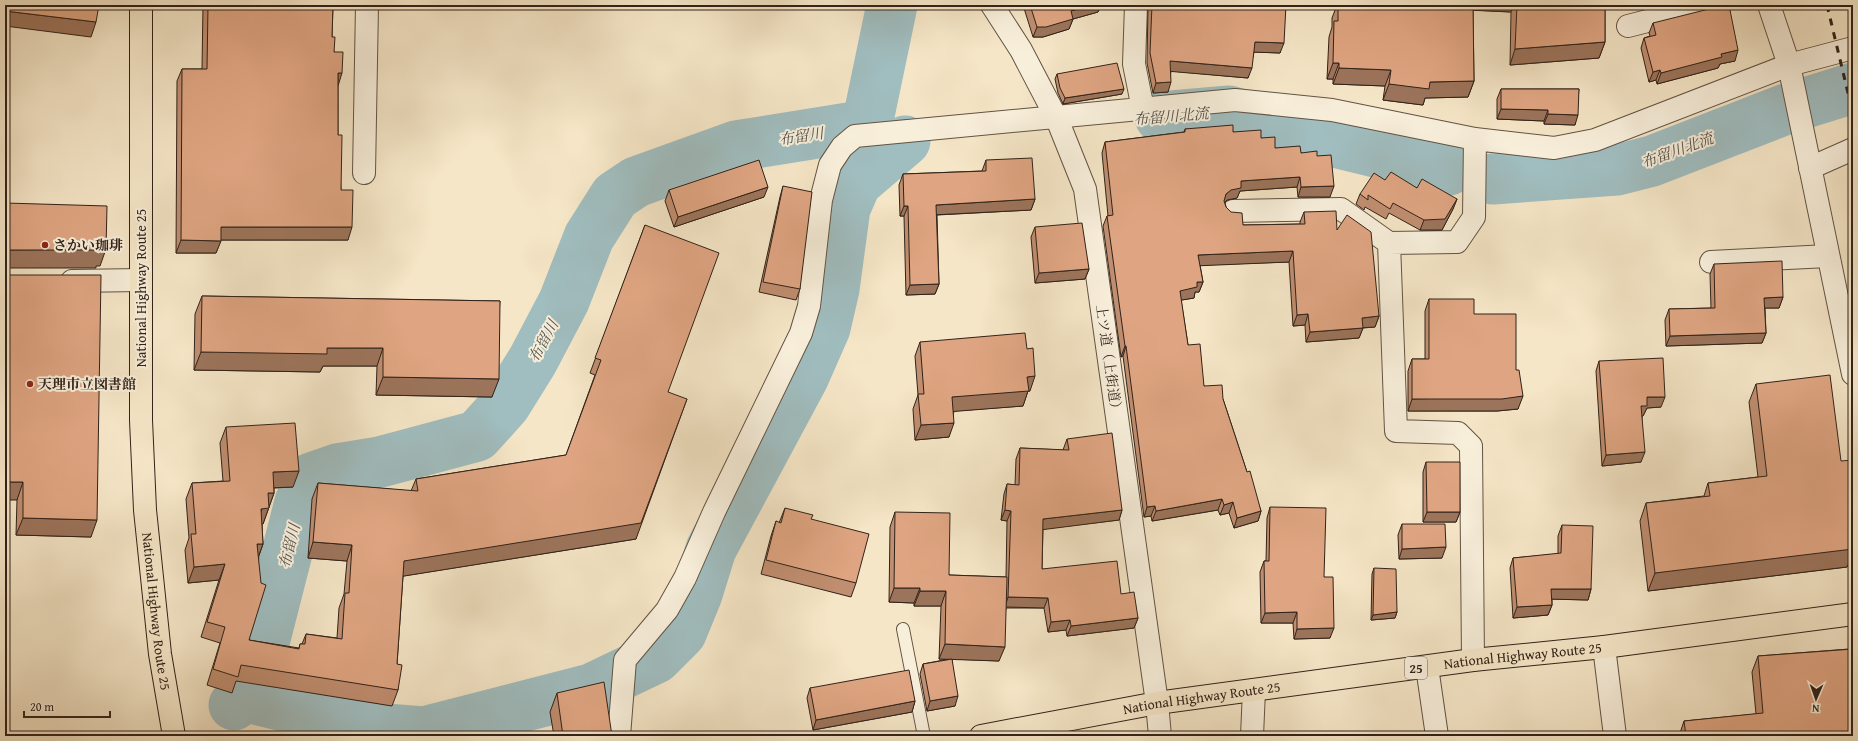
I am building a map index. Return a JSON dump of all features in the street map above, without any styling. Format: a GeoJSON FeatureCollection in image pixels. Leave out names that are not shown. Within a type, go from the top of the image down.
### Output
{"type":"FeatureCollection","features":[{"type":"Feature","properties":{"kind":"highway","name":"National Highway Route 25"},"geometry":{"type":"LineString","coordinates":[[141,5],[141,420],[145,510],[160,654],[174,736]]}},
{"type":"Feature","properties":{"kind":"highway","name":"National Highway Route 25"},"geometry":{"type":"LineString","coordinates":[[981,736],[1157,703],[1473,660],[1604,647],[1853,614]]}},
{"type":"Feature","properties":{"kind":"street"},"geometry":{"type":"LineString","coordinates":[[364,172],[367,5]]}},
{"type":"Feature","properties":{"kind":"street","name":"上ツ道（上街道）"},"geometry":{"type":"LineString","coordinates":[[992,5],[1022,50],[1056,118],[1085,189],[1157,703],[1160,736]]}},
{"type":"Feature","properties":{"kind":"street"},"geometry":{"type":"LineString","coordinates":[[1136,5],[1134,64],[1143,109]]}},
{"type":"Feature","properties":{"kind":"street"},"geometry":{"type":"LineString","coordinates":[[1628,26],[1710,5]]}},
{"type":"Feature","properties":{"kind":"street"},"geometry":{"type":"LineString","coordinates":[[1770,5],[1791,71],[1853,374]]}},
{"type":"Feature","properties":{"kind":"street"},"geometry":{"type":"LineString","coordinates":[[619,736],[625,660],[667,610],[685,578],[714,512],[800,333],[809,306],[821,200],[830,165],[842,147],[855,136],[1235,100],[1332,110],[1475,139],[1554,148],[1594,140],[1853,48]]}},
{"type":"Feature","properties":{"kind":"street"},"geometry":{"type":"LineString","coordinates":[[1233,211],[1341,210],[1389,244],[1457,242],[1474,216],[1475,139]]}},
{"type":"Feature","properties":{"kind":"street"},"geometry":{"type":"LineString","coordinates":[[1810,168],[1853,149]]}},
{"type":"Feature","properties":{"kind":"street"},"geometry":{"type":"LineString","coordinates":[[1389,244],[1396,430],[1458,433],[1472,446],[1473,660]]}},
{"type":"Feature","properties":{"kind":"street"},"geometry":{"type":"LineString","coordinates":[[1711,262],[1828,256]]}},
{"type":"Feature","properties":{"kind":"street"},"geometry":{"type":"LineString","coordinates":[[50,281],[141,280]]}},
{"type":"Feature","properties":{"kind":"street"},"geometry":{"type":"LineString","coordinates":[[1604,647],[1615,736]]}},
{"type":"Feature","properties":{"kind":"street"},"geometry":{"type":"LineString","coordinates":[[1427,667],[1437,736]]}},
{"type":"Feature","properties":{"kind":"street"},"geometry":{"type":"LineString","coordinates":[[1252,736],[1254,690]]}},
{"type":"Feature","properties":{"kind":"lane"},"geometry":{"type":"LineString","coordinates":[[903,629],[924,736]]}},
{"type":"Feature","properties":{"kind":"building"},"geometry":{"type":"Polygon","coordinates":[[[5,5],[99,5],[96,22],[5,11],[5,5]]]}},
{"type":"Feature","properties":{"kind":"building"},"geometry":{"type":"Polygon","coordinates":[[[208,5],[333,5],[332,37],[335,37],[334,52],[343,52],[342,73],[338,73],[338,135],[342,135],[341,190],[353,190],[352,227],[221,227],[221,241],[181,240],[182,69],[207,69],[208,5]]]}},
{"type":"Feature","properties":{"kind":"building"},"geometry":{"type":"Polygon","coordinates":[[[1030,5],[1090,5],[1071,11],[1073,19],[1046,27],[1037,27],[1030,5]]]}},
{"type":"Feature","properties":{"kind":"building"},"geometry":{"type":"Polygon","coordinates":[[[1152,5],[1286,5],[1284,43],[1255,42],[1252,68],[1170,61],[1171,82],[1156,83],[1150,53],[1152,5]]]}},
{"type":"Feature","properties":{"kind":"building"},"geometry":{"type":"Polygon","coordinates":[[[1338,5],[1473,5],[1474,81],[1430,82],[1429,89],[1389,84],[1391,70],[1339,68],[1339,63],[1333,63],[1334,21],[1338,21],[1338,5]]]}},
{"type":"Feature","properties":{"kind":"building"},"geometry":{"type":"Polygon","coordinates":[[[1517,5],[1605,5],[1605,42],[1515,49],[1517,5]]]}},
{"type":"Feature","properties":{"kind":"building"},"geometry":{"type":"Polygon","coordinates":[[[1720,5],[1729,5],[1738,50],[1721,54],[1722,57],[1661,73],[1660,70],[1653,72],[1644,38],[1656,35],[1653,23],[1720,5]]]}},
{"type":"Feature","properties":{"kind":"building"},"geometry":{"type":"Polygon","coordinates":[[[1117,63],[1124,89],[1065,98],[1060,88],[1057,74],[1117,63]]]}},
{"type":"Feature","properties":{"kind":"building"},"geometry":{"type":"Polygon","coordinates":[[[1501,89],[1579,89],[1578,115],[1548,114],[1548,110],[1501,109],[1501,89]]]}},
{"type":"Feature","properties":{"kind":"building"},"geometry":{"type":"Polygon","coordinates":[[[1233,125],[1233,132],[1261,130],[1261,138],[1275,137],[1275,148],[1300,146],[1301,153],[1317,151],[1317,156],[1331,155],[1334,186],[1301,187],[1300,177],[1241,181],[1241,188],[1231,190],[1226,194],[1224,201],[1226,207],[1231,212],[1242,213],[1243,225],[1305,224],[1304,212],[1336,211],[1337,230],[1347,215],[1371,232],[1379,316],[1362,318],[1363,328],[1310,332],[1308,314],[1297,315],[1293,251],[1198,255],[1203,282],[1197,282],[1197,287],[1180,291],[1188,345],[1200,344],[1204,386],[1222,385],[1223,399],[1247,472],[1250,471],[1261,511],[1237,518],[1233,502],[1224,505],[1222,499],[1156,511],[1155,506],[1147,507],[1107,216],[1113,215],[1105,142],[1185,132],[1185,129],[1233,125]]]}},
{"type":"Feature","properties":{"kind":"building"},"geometry":{"type":"Polygon","coordinates":[[[1032,158],[1035,199],[936,205],[939,284],[910,285],[908,206],[904,206],[903,174],[986,171],[986,160],[1032,158]]]}},
{"type":"Feature","properties":{"kind":"building"},"geometry":{"type":"Polygon","coordinates":[[[759,160],[768,187],[678,217],[669,190],[759,160]]]}},
{"type":"Feature","properties":{"kind":"building"},"geometry":{"type":"Polygon","coordinates":[[[1391,172],[1417,188],[1422,179],[1457,199],[1445,219],[1424,220],[1393,203],[1390,209],[1368,195],[1368,200],[1360,194],[1374,173],[1385,180],[1391,172]]]}},
{"type":"Feature","properties":{"kind":"building"},"geometry":{"type":"Polygon","coordinates":[[[783,186],[812,192],[800,289],[763,282],[783,186]]]}},
{"type":"Feature","properties":{"kind":"building"},"geometry":{"type":"Polygon","coordinates":[[[5,203],[107,206],[106,249],[11,250],[5,252],[5,203]]]}},
{"type":"Feature","properties":{"kind":"building"},"geometry":{"type":"Polygon","coordinates":[[[1082,223],[1089,269],[1039,273],[1035,227],[1082,223]]]}},
{"type":"Feature","properties":{"kind":"building"},"geometry":{"type":"Polygon","coordinates":[[[645,225],[719,253],[668,392],[687,399],[641,523],[404,561],[397,664],[402,665],[398,690],[241,665],[238,677],[213,669],[225,627],[207,622],[225,564],[194,567],[191,534],[196,534],[192,483],[230,481],[226,427],[295,423],[299,471],[273,472],[274,493],[268,493],[269,508],[261,509],[263,544],[257,544],[261,583],[266,585],[249,640],[299,649],[300,644],[305,644],[306,634],[342,639],[345,593],[349,593],[352,545],[313,542],[318,483],[418,491],[416,479],[566,455],[601,360],[595,358],[645,225]]]}},
{"type":"Feature","properties":{"kind":"building"},"geometry":{"type":"Polygon","coordinates":[[[1782,261],[1783,297],[1764,298],[1766,333],[1670,336],[1669,309],[1715,308],[1714,264],[1782,261]]]}},
{"type":"Feature","properties":{"kind":"building"},"geometry":{"type":"Polygon","coordinates":[[[5,273],[11,275],[101,275],[97,520],[23,518],[23,482],[5,482],[5,273]]]}},
{"type":"Feature","properties":{"kind":"building"},"geometry":{"type":"Polygon","coordinates":[[[202,296],[500,301],[499,379],[383,377],[383,348],[327,348],[327,354],[201,352],[202,296]]]}},
{"type":"Feature","properties":{"kind":"building"},"geometry":{"type":"Polygon","coordinates":[[[1429,299],[1474,299],[1474,314],[1516,314],[1516,370],[1519,370],[1523,396],[1502,399],[1412,399],[1412,359],[1429,359],[1429,299]]]}},
{"type":"Feature","properties":{"kind":"building"},"geometry":{"type":"Polygon","coordinates":[[[1025,333],[1027,349],[1033,348],[1035,376],[1027,377],[1029,391],[952,397],[954,423],[921,425],[918,394],[924,394],[920,342],[1025,333]]]}},
{"type":"Feature","properties":{"kind":"building"},"geometry":{"type":"Polygon","coordinates":[[[1663,358],[1665,397],[1647,397],[1647,406],[1641,406],[1645,452],[1606,455],[1599,361],[1663,358]]]}},
{"type":"Feature","properties":{"kind":"building"},"geometry":{"type":"Polygon","coordinates":[[[1830,375],[1841,461],[1853,460],[1853,549],[1655,573],[1646,503],[1710,496],[1708,483],[1767,476],[1756,384],[1830,375]]]}},
{"type":"Feature","properties":{"kind":"building"},"geometry":{"type":"Polygon","coordinates":[[[1112,433],[1122,510],[1043,519],[1042,569],[1117,561],[1121,594],[1134,592],[1138,618],[1071,626],[1070,620],[1051,622],[1048,598],[1008,597],[1011,511],[1005,510],[1007,484],[1019,485],[1020,448],[1069,450],[1067,439],[1112,433]]]}},
{"type":"Feature","properties":{"kind":"building"},"geometry":{"type":"Polygon","coordinates":[[[1426,462],[1460,462],[1460,512],[1427,512],[1426,462]]]}},
{"type":"Feature","properties":{"kind":"building"},"geometry":{"type":"Polygon","coordinates":[[[1270,507],[1326,508],[1324,577],[1333,577],[1334,628],[1297,629],[1297,612],[1265,613],[1264,561],[1269,561],[1270,507]]]}},
{"type":"Feature","properties":{"kind":"building"},"geometry":{"type":"Polygon","coordinates":[[[785,508],[813,515],[811,519],[869,534],[856,583],[766,560],[776,521],[781,523],[785,508]]]}},
{"type":"Feature","properties":{"kind":"building"},"geometry":{"type":"Polygon","coordinates":[[[895,512],[950,513],[949,575],[1007,577],[1005,647],[945,644],[946,591],[920,591],[920,588],[894,588],[895,512]]]}},
{"type":"Feature","properties":{"kind":"building"},"geometry":{"type":"Polygon","coordinates":[[[1402,524],[1445,524],[1446,547],[1402,549],[1402,524]]]}},
{"type":"Feature","properties":{"kind":"building"},"geometry":{"type":"Polygon","coordinates":[[[1562,525],[1593,526],[1591,589],[1551,589],[1552,605],[1517,607],[1513,558],[1561,553],[1562,525]]]}},
{"type":"Feature","properties":{"kind":"building"},"geometry":{"type":"Polygon","coordinates":[[[1374,568],[1396,569],[1397,612],[1373,615],[1374,568]]]}},
{"type":"Feature","properties":{"kind":"building"},"geometry":{"type":"Polygon","coordinates":[[[1853,649],[1853,736],[1686,736],[1684,721],[1763,713],[1758,656],[1853,649]]]}},
{"type":"Feature","properties":{"kind":"building"},"geometry":{"type":"Polygon","coordinates":[[[952,659],[958,696],[930,701],[923,664],[952,659]]]}},
{"type":"Feature","properties":{"kind":"building"},"geometry":{"type":"Polygon","coordinates":[[[909,670],[915,701],[816,720],[810,688],[909,670]]]}},
{"type":"Feature","properties":{"kind":"building"},"geometry":{"type":"Polygon","coordinates":[[[604,682],[612,736],[563,736],[557,693],[604,682]]]}},
{"type":"Feature","properties":{"kind":"waterway","name":"布留川"},"geometry":{"type":"LineString","coordinates":[[867,125],[892,5]]}},
{"type":"Feature","properties":{"kind":"waterway","name":"布留川北流"},"geometry":{"type":"LineString","coordinates":[[1493,179],[1617,170],[1652,161],[1786,109],[1853,88]]}},
{"type":"Feature","properties":{"kind":"waterway","name":"布留川北流"},"geometry":{"type":"LineString","coordinates":[[1160,117],[1229,111],[1326,140],[1449,170]]}},
{"type":"Feature","properties":{"kind":"waterway","name":"布留川"},"geometry":{"type":"LineString","coordinates":[[234,705],[243,696],[256,674],[300,502],[311,478],[337,469],[380,462],[477,436],[505,405],[533,360],[564,301],[589,237],[615,196],[636,182],[736,146],[867,125]]}},
{"type":"Feature","properties":{"kind":"waterway"},"geometry":{"type":"LineString","coordinates":[[243,696],[373,728],[424,732],[591,689],[656,658],[681,633],[697,594],[711,549],[803,378],[825,328],[834,289],[845,208],[856,183],[905,141]]}},
{"type":"Feature","properties":{"kind":"railway"},"geometry":{"type":"LineString","coordinates":[[1827,5],[1853,114]]}},
{"type":"Feature","properties":{"kind":"place","name":"さかい珈琲"},"geometry":{"type":"Point","coordinates":[45,245]}},
{"type":"Feature","properties":{"kind":"place","name":"天理市立図書館"},"geometry":{"type":"Point","coordinates":[30,384]}}]}
